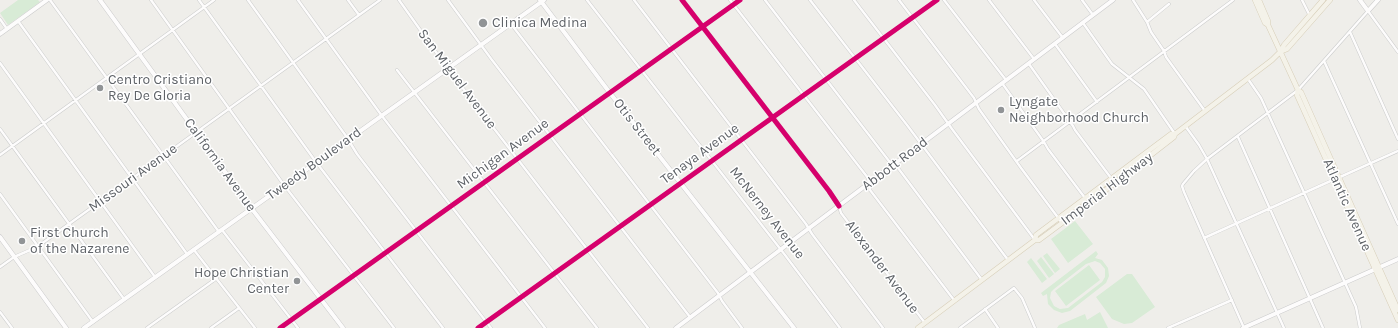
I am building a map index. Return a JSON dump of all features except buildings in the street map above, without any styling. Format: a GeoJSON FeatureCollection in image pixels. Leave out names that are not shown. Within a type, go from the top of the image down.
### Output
{"type":"FeatureCollection","features":[{"type":"Feature","properties":{"kind":"main road","name":"California Avenue"},"geometry":{"type":"LineString","coordinates":[[100,0],[252,209],[343,328]]}},
{"type":"Feature","properties":{"kind":"main road","name":"Alexander Avenue"},"geometry":{"type":"LineString","coordinates":[[682,0],[833,196],[839,206]]}},
{"type":"Feature","properties":{"kind":"main road","name":"Abbott Road"},"geometry":{"type":"LineString","coordinates":[[676,328],[1114,0]]}},
{"type":"Feature","properties":{"kind":"main road","name":"Atlantic Avenue"},"geometry":{"type":"LineString","coordinates":[[1255,0],[1265,23],[1268,25]]}},
{"type":"Feature","properties":{"kind":"main road","name":"Atlantic Avenue"},"geometry":{"type":"LineString","coordinates":[[1258,0],[1298,90],[1297,95],[1337,178],[1377,268],[1398,320]]}},
{"type":"Feature","properties":{"kind":"main road","name":"Imperial Highway"},"geometry":{"type":"LineString","coordinates":[[918,328],[1034,240],[1036,235],[1086,198],[1113,181],[1174,137],[1175,134],[1248,79],[1280,52],[1287,49],[1323,0]]}},
{"type":"Feature","properties":{"kind":"main road","name":"Imperial Highway"},"geometry":{"type":"LineString","coordinates":[[1311,17],[1330,0]]}},
{"type":"Feature","properties":{"kind":"main road"},"geometry":{"type":"LineString","coordinates":[[1360,0],[1368,11],[1378,0]]}},
{"type":"Feature","properties":{"kind":"main road"},"geometry":{"type":"LineString","coordinates":[[0,34],[44,1]]}},
{"type":"Feature","properties":{"kind":"main road","name":"Tweedy Boulevard"},"geometry":{"type":"LineString","coordinates":[[84,328],[542,1]]}},
{"type":"Feature","properties":{"kind":"main road","name":"Otis Street"},"geometry":{"type":"LineString","coordinates":[[542,1],[610,93],[794,328]]}},
{"type":"Feature","properties":{"kind":"main road","name":"Imperial Highway"},"geometry":{"type":"LineString","coordinates":[[1034,240],[1039,240],[1089,203],[1113,181]]}},
{"type":"Feature","properties":{"kind":"main road"},"geometry":{"type":"LineString","coordinates":[[0,237],[66,328]]}},
{"type":"Feature","properties":{"kind":"main road"},"geometry":{"type":"LineString","coordinates":[[1244,328],[1398,258]]}},
{"type":"Feature","properties":{"kind":"main road","name":"Atlantic Avenue"},"geometry":{"type":"LineString","coordinates":[[1377,268],[1398,310]]}},
{"type":"Feature","properties":{"kind":"street"},"geometry":{"type":"LineString","coordinates":[[50,0],[220,231],[298,328]]}},
{"type":"Feature","properties":{"kind":"street"},"geometry":{"type":"LineString","coordinates":[[151,0],[284,185],[394,328]]}},
{"type":"Feature","properties":{"kind":"street"},"geometry":{"type":"LineString","coordinates":[[199,0],[316,162],[443,328]]}},
{"type":"Feature","properties":{"kind":"street"},"geometry":{"type":"LineString","coordinates":[[0,155],[214,0]]}},
{"type":"Feature","properties":{"kind":"street"},"geometry":{"type":"LineString","coordinates":[[248,0],[294,62],[364,163],[491,328]]}},
{"type":"Feature","properties":{"kind":"street"},"geometry":{"type":"LineString","coordinates":[[298,0],[382,116],[545,328]]}},
{"type":"Feature","properties":{"kind":"street"},"geometry":{"type":"LineString","coordinates":[[348,0],[359,15]]}},
{"type":"Feature","properties":{"kind":"street","name":"Missouri Avenue"},"geometry":{"type":"LineString","coordinates":[[0,267],[14,256],[37,246],[69,224],[380,0]]}},
{"type":"Feature","properties":{"kind":"street","name":"San Miguel Avenue"},"geometry":{"type":"LineString","coordinates":[[399,0],[448,69],[648,328]]}},
{"type":"Feature","properties":{"kind":"street"},"geometry":{"type":"LineString","coordinates":[[448,0],[550,136],[690,317]]}},
{"type":"Feature","properties":{"kind":"street","name":"McNerney Avenue"},"geometry":{"type":"LineString","coordinates":[[587,0],[840,328]]}},
{"type":"Feature","properties":{"kind":"street"},"geometry":{"type":"LineString","coordinates":[[634,0],[883,328]]}},
{"type":"Feature","properties":{"kind":"street"},"geometry":{"type":"LineString","coordinates":[[730,0],[868,178],[870,190],[954,301]]}},
{"type":"Feature","properties":{"kind":"street","name":"Michigan Avenue"},"geometry":{"type":"LineString","coordinates":[[280,328],[740,0]]}},
{"type":"Feature","properties":{"kind":"street"},"geometry":{"type":"LineString","coordinates":[[765,0],[982,280]]}},
{"type":"Feature","properties":{"kind":"street"},"geometry":{"type":"LineString","coordinates":[[810,0],[1008,260]]}},
{"type":"Feature","properties":{"kind":"street"},"geometry":{"type":"LineString","coordinates":[[854,0],[949,124],[1034,240]]}},
{"type":"Feature","properties":{"kind":"street"},"geometry":{"type":"LineString","coordinates":[[899,0],[974,98],[979,109],[1062,223]]}},
{"type":"Feature","properties":{"kind":"street","name":"Tenaya Avenue"},"geometry":{"type":"LineString","coordinates":[[478,328],[937,0]]}},
{"type":"Feature","properties":{"kind":"street"},"geometry":{"type":"LineString","coordinates":[[944,0],[1004,82],[1048,149],[1089,203]]}},
{"type":"Feature","properties":{"kind":"street"},"geometry":{"type":"LineString","coordinates":[[989,0],[1034,59]]}},
{"type":"Feature","properties":{"kind":"street"},"geometry":{"type":"LineString","coordinates":[[1034,0],[1063,38]]}},
{"type":"Feature","properties":{"kind":"street"},"geometry":{"type":"LineString","coordinates":[[1082,0],[1094,15]]}},
{"type":"Feature","properties":{"kind":"street"},"geometry":{"type":"LineString","coordinates":[[1133,0],[1166,57],[1205,111]]}},
{"type":"Feature","properties":{"kind":"street"},"geometry":{"type":"LineString","coordinates":[[1017,161],[1233,0]]}},
{"type":"Feature","properties":{"kind":"street"},"geometry":{"type":"LineString","coordinates":[[1302,0],[1311,17]]}},
{"type":"Feature","properties":{"kind":"street"},"geometry":{"type":"LineString","coordinates":[[1147,22],[1169,4]]}},
{"type":"Feature","properties":{"kind":"street"},"geometry":{"type":"LineString","coordinates":[[1244,328],[1182,186],[1207,159],[1298,90],[1368,11],[1398,52]]}},
{"type":"Feature","properties":{"kind":"street"},"geometry":{"type":"LineString","coordinates":[[0,19],[7,29]]}},
{"type":"Feature","properties":{"kind":"street"},"geometry":{"type":"LineString","coordinates":[[18,21],[187,254]]}},
{"type":"Feature","properties":{"kind":"street"},"geometry":{"type":"LineString","coordinates":[[1083,23],[1112,64],[1144,89],[1175,134]]}},
{"type":"Feature","properties":{"kind":"street"},"geometry":{"type":"LineString","coordinates":[[510,24],[742,328]]}},
{"type":"Feature","properties":{"kind":"street"},"geometry":{"type":"LineString","coordinates":[[1350,32],[1398,139]]}},
{"type":"Feature","properties":{"kind":"street"},"geometry":{"type":"LineString","coordinates":[[1055,44],[1097,102]]}},
{"type":"Feature","properties":{"kind":"street"},"geometry":{"type":"LineString","coordinates":[[1324,60],[1398,224]]}},
{"type":"Feature","properties":{"kind":"street"},"geometry":{"type":"LineString","coordinates":[[0,63],[156,277]]}},
{"type":"Feature","properties":{"kind":"street"},"geometry":{"type":"LineString","coordinates":[[1029,64],[1113,181]]}},
{"type":"Feature","properties":{"kind":"street"},"geometry":{"type":"LineString","coordinates":[[397,70],[597,328]]}},
{"type":"Feature","properties":{"kind":"street"},"geometry":{"type":"LineString","coordinates":[[1248,79],[1261,98],[1356,307],[1360,328]]}},
{"type":"Feature","properties":{"kind":"street"},"geometry":{"type":"LineString","coordinates":[[1185,126],[1198,142],[1207,159],[1284,328]]}},
{"type":"Feature","properties":{"kind":"street"},"geometry":{"type":"LineString","coordinates":[[0,129],[124,299]]}},
{"type":"Feature","properties":{"kind":"street"},"geometry":{"type":"LineString","coordinates":[[1238,137],[1323,328]]}},
{"type":"Feature","properties":{"kind":"street"},"geometry":{"type":"LineString","coordinates":[[1204,238],[1398,151]]}},
{"type":"Feature","properties":{"kind":"street"},"geometry":{"type":"LineString","coordinates":[[0,194],[93,322]]}},
{"type":"Feature","properties":{"kind":"street","name":"Alexander Avenue"},"geometry":{"type":"LineString","coordinates":[[839,206],[841,213],[925,323]]}},
{"type":"Feature","properties":{"kind":"street"},"geometry":{"type":"LineString","coordinates":[[194,249],[255,328]]}},
{"type":"Feature","properties":{"kind":"street"},"geometry":{"type":"LineString","coordinates":[[147,328],[217,278]]}},
{"type":"Feature","properties":{"kind":"street"},"geometry":{"type":"LineString","coordinates":[[960,328],[1014,288],[1022,298],[1036,328]]}},
{"type":"Feature","properties":{"kind":"street"},"geometry":{"type":"LineString","coordinates":[[1169,328],[1232,300]]}},
{"type":"Feature","properties":{"kind":"street"},"geometry":{"type":"LineString","coordinates":[[211,328],[239,308]]}},
{"type":"Feature","properties":{"kind":"street"},"geometry":{"type":"LineString","coordinates":[[985,309],[998,328]]}},
{"type":"Feature","properties":{"kind":"street"},"geometry":{"type":"LineString","coordinates":[[0,313],[12,328]]}},
{"type":"Feature","properties":{"kind":"green space"},"geometry":{"type":"Polygon","coordinates":[[[18,0],[38,0],[40,2],[8,25],[0,13],[18,0]]]}},
{"type":"Feature","properties":{"kind":"green space"},"geometry":{"type":"Polygon","coordinates":[[[1075,221],[1093,244],[1068,263],[1051,239],[1075,221]]]}},
{"type":"Feature","properties":{"kind":"green space"},"geometry":{"type":"Polygon","coordinates":[[[1096,251],[1098,254],[1095,258],[1102,260],[1108,268],[1109,276],[1106,283],[1070,311],[1062,313],[1054,310],[1048,304],[1047,294],[1043,296],[1041,293],[1096,251]],[[1095,261],[1086,264],[1054,289],[1051,292],[1050,298],[1054,306],[1060,309],[1068,308],[1102,282],[1105,277],[1105,269],[1100,263],[1095,261]]]}},
{"type":"Feature","properties":{"kind":"green space"},"geometry":{"type":"Polygon","coordinates":[[[1047,253],[1060,269],[1055,273],[1043,256],[1047,253]]]}},
{"type":"Feature","properties":{"kind":"green space"},"geometry":{"type":"Polygon","coordinates":[[[1041,257],[1054,274],[1049,278],[1037,261],[1041,257]]]}},
{"type":"Feature","properties":{"kind":"green space"},"geometry":{"type":"Polygon","coordinates":[[[1031,258],[1047,279],[1042,283],[1027,262],[1031,258]]]}},
{"type":"Feature","properties":{"kind":"green space"},"geometry":{"type":"Polygon","coordinates":[[[1089,265],[1100,280],[1066,306],[1055,291],[1089,265]]]}},
{"type":"Feature","properties":{"kind":"green space"},"geometry":{"type":"Polygon","coordinates":[[[1127,274],[1132,274],[1155,307],[1132,323],[1124,324],[1112,319],[1096,297],[1127,274]]]}},
{"type":"Feature","properties":{"kind":"green space"},"geometry":{"type":"Polygon","coordinates":[[[1100,312],[1108,328],[1057,328],[1059,325],[1085,314],[1087,320],[1100,312]]]}},
{"type":"Feature","properties":{"kind":"cycle path"},"geometry":{"type":"LineString","coordinates":[[682,0],[839,206]]}},
{"type":"Feature","properties":{"kind":"cycle path"},"geometry":{"type":"LineString","coordinates":[[280,328],[740,0]]}},
{"type":"Feature","properties":{"kind":"cycle path"},"geometry":{"type":"LineString","coordinates":[[478,328],[937,0]]}},
{"type":"Feature","properties":{"kind":"place","name":"Clinica Medina"},"geometry":{"type":"Point","coordinates":[483,23]}},
{"type":"Feature","properties":{"kind":"place","name":"Centro Cristiano Rey De Gloria"},"geometry":{"type":"Point","coordinates":[100,88]}},
{"type":"Feature","properties":{"kind":"place","name":"Lyngate Neighborhood Church"},"geometry":{"type":"Point","coordinates":[1001,110]}},
{"type":"Feature","properties":{"kind":"place","name":"First Church of the Nazarene"},"geometry":{"type":"Point","coordinates":[22,241]}},
{"type":"Feature","properties":{"kind":"place","name":"Hope Christian Center"},"geometry":{"type":"Point","coordinates":[297,281]}}]}
